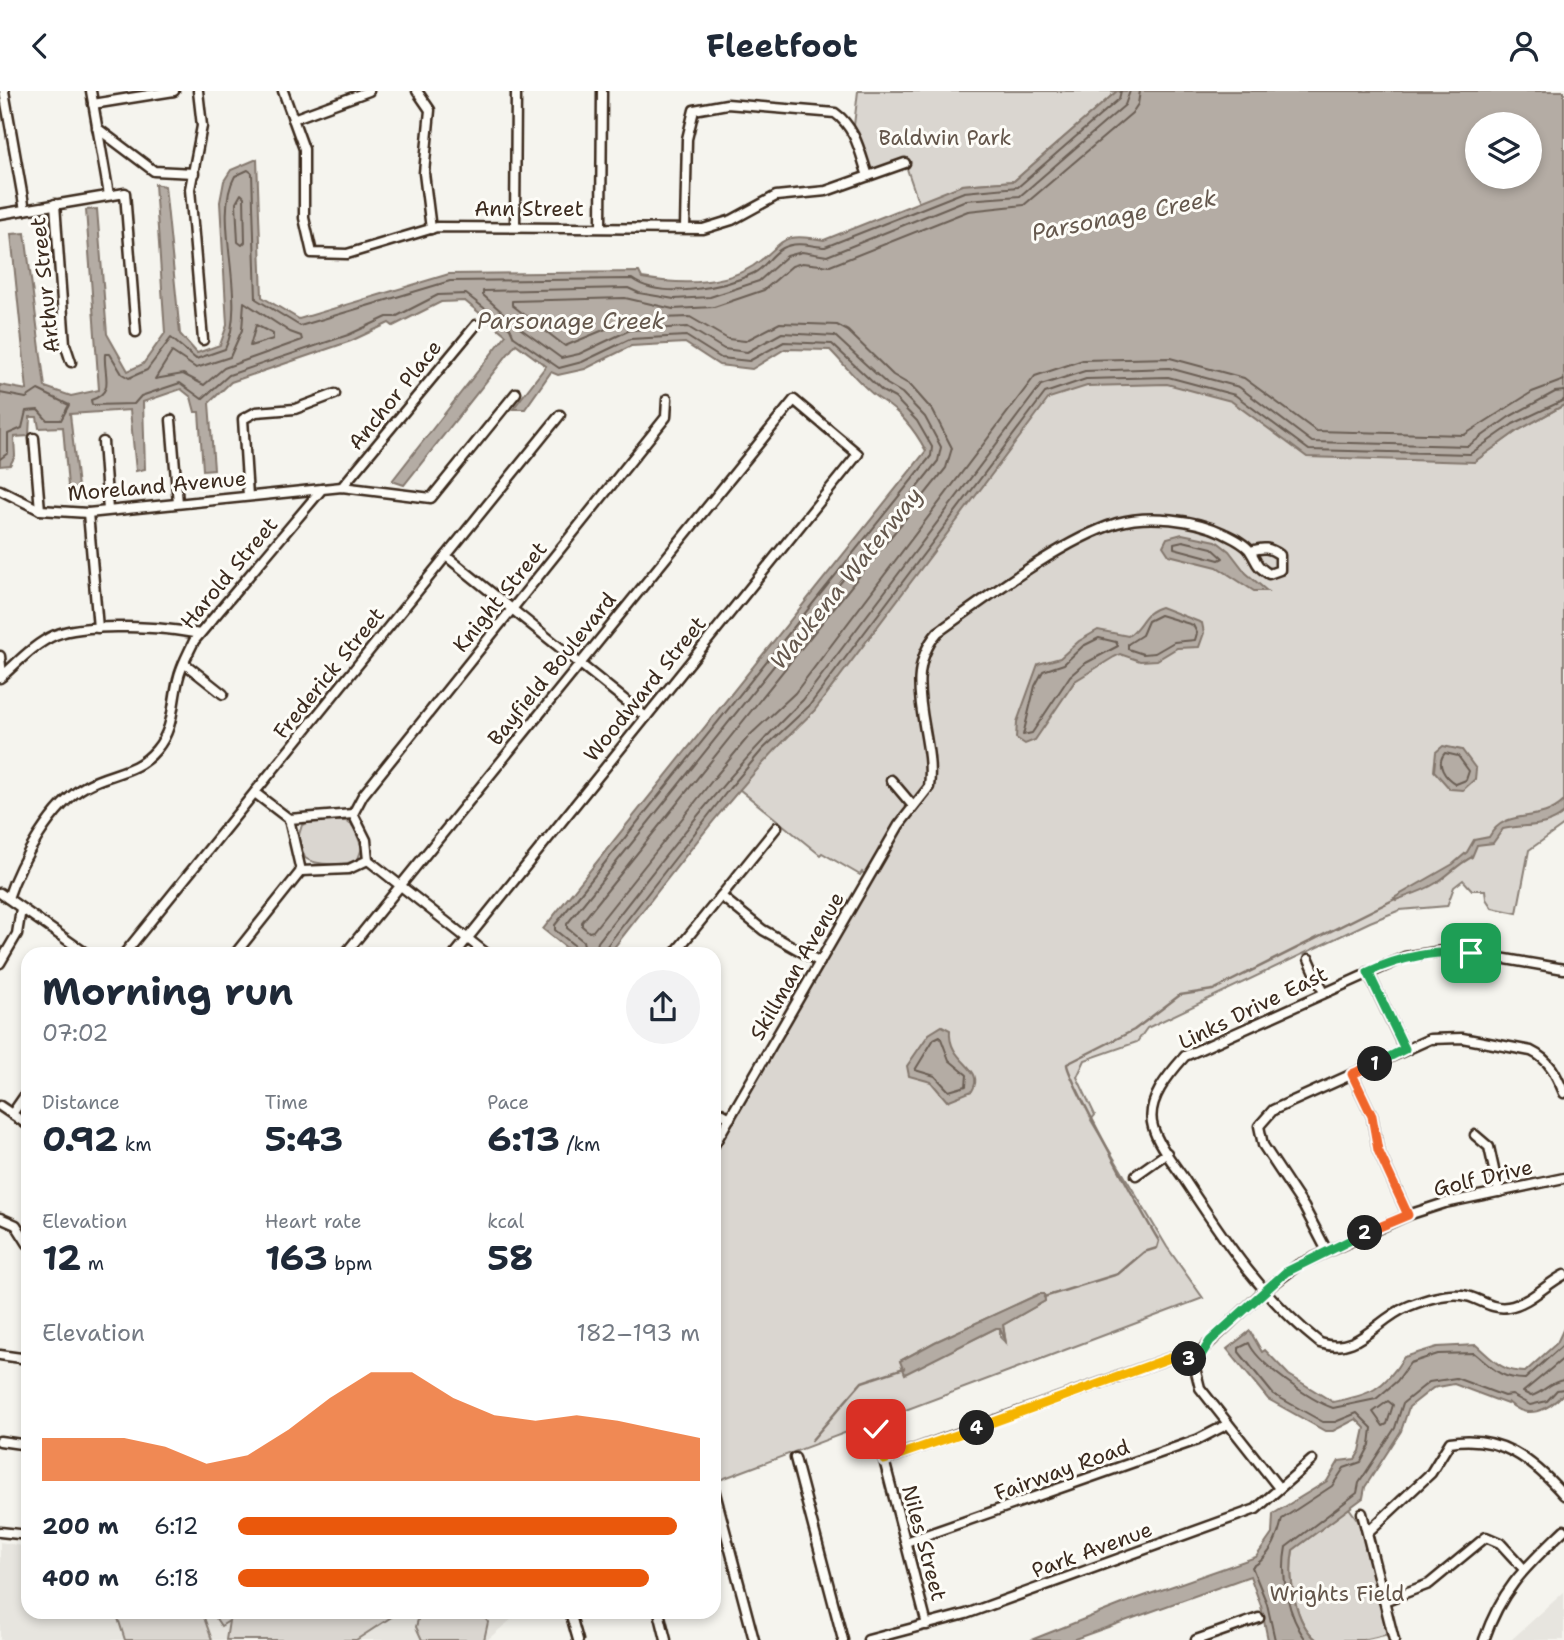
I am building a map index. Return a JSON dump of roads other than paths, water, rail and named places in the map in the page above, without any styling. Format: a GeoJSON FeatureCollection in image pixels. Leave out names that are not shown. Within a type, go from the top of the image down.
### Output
{"type":"FeatureCollection","features":[{"type":"Feature","properties":{"kind":"street","name":"Arthur Street"},"geometry":{"type":"LineString","coordinates":[[4,91],[25,210]]}},
{"type":"Feature","properties":{"kind":"street"},"geometry":{"type":"LineString","coordinates":[[91,91],[109,195]]}},
{"type":"Feature","properties":{"kind":"street"},"geometry":{"type":"LineString","coordinates":[[93,104],[174,91]]}},
{"type":"Feature","properties":{"kind":"street"},"geometry":{"type":"LineString","coordinates":[[198,91],[202,126],[194,173],[191,214],[203,340]]}},
{"type":"Feature","properties":{"kind":"street","name":"Ann Street"},"geometry":{"type":"LineString","coordinates":[[283,91],[304,149],[304,218],[312,253],[346,254],[431,229],[714,226],[776,196],[826,191],[905,163]]}},
{"type":"Feature","properties":{"kind":"street"},"geometry":{"type":"LineString","coordinates":[[293,119],[369,91]]}},
{"type":"Feature","properties":{"kind":"street"},"geometry":{"type":"LineString","coordinates":[[417,91],[430,110],[424,173],[431,229]]}},
{"type":"Feature","properties":{"kind":"street"},"geometry":{"type":"LineString","coordinates":[[515,227],[516,91]]}},
{"type":"Feature","properties":{"kind":"street"},"geometry":{"type":"LineString","coordinates":[[601,227],[602,91]]}},
{"type":"Feature","properties":{"kind":"street"},"geometry":{"type":"LineString","coordinates":[[685,228],[687,139],[694,110],[727,104],[835,113],[845,120],[853,134],[868,176]]}},
{"type":"Feature","properties":{"kind":"street"},"geometry":{"type":"LineString","coordinates":[[97,128],[155,171],[194,173]]}},
{"type":"Feature","properties":{"kind":"street"},"geometry":{"type":"LineString","coordinates":[[0,214],[125,193],[136,332]]}},
{"type":"Feature","properties":{"kind":"street","name":"Arthur Street"},"geometry":{"type":"LineString","coordinates":[[55,204],[65,344],[71,362]]}},
{"type":"Feature","properties":{"kind":"street","name":"Anchor Place"},"geometry":{"type":"LineString","coordinates":[[342,487],[476,325]]}},
{"type":"Feature","properties":{"kind":"street"},"geometry":{"type":"LineString","coordinates":[[322,489],[342,487],[431,498],[516,393]]}},
{"type":"Feature","properties":{"kind":"street"},"geometry":{"type":"LineString","coordinates":[[248,496],[243,419],[256,412],[295,409],[335,394]]}},
{"type":"Feature","properties":{"kind":"street","name":"Knight Street"},"geometry":{"type":"LineString","coordinates":[[354,814],[363,795],[666,417],[667,398]]}},
{"type":"Feature","properties":{"kind":"street","name":"Woodward Street"},"geometry":{"type":"LineString","coordinates":[[461,947],[858,454],[793,400],[788,407]]}},
{"type":"Feature","properties":{"kind":"street","name":"Bayfield Boulevard"},"geometry":{"type":"LineString","coordinates":[[351,947],[788,407]]}},
{"type":"Feature","properties":{"kind":"street","name":"Frederick Street"},"geometry":{"type":"LineString","coordinates":[[130,947],[560,415]]}},
{"type":"Feature","properties":{"kind":"street"},"geometry":{"type":"LineString","coordinates":[[171,420],[177,503]]}},
{"type":"Feature","properties":{"kind":"street"},"geometry":{"type":"LineString","coordinates":[[34,438],[40,510]]}},
{"type":"Feature","properties":{"kind":"street"},"geometry":{"type":"LineString","coordinates":[[103,443],[108,510]]}},
{"type":"Feature","properties":{"kind":"street","name":"Moreland Avenue"},"geometry":{"type":"LineString","coordinates":[[0,490],[40,510],[88,513],[322,489]]}},
{"type":"Feature","properties":{"kind":"street","name":"Harold Street"},"geometry":{"type":"LineString","coordinates":[[4,895],[24,858],[72,796],[87,785],[139,767],[158,748],[173,718],[177,683],[184,663],[199,634],[322,489]]}},
{"type":"Feature","properties":{"kind":"street"},"geometry":{"type":"LineString","coordinates":[[88,513],[98,628]]}},
{"type":"Feature","properties":{"kind":"street","name":"Skillman Avenue"},"geometry":{"type":"LineString","coordinates":[[721,1133],[913,806],[929,787],[920,703],[920,665],[926,645],[938,632],[986,597],[1063,550],[1118,523],[1138,519],[1161,519],[1207,527],[1233,538],[1251,551]]}},
{"type":"Feature","properties":{"kind":"street"},"geometry":{"type":"LineString","coordinates":[[446,556],[646,717]]}},
{"type":"Feature","properties":{"kind":"street"},"geometry":{"type":"LineString","coordinates":[[1,677],[53,636],[98,628],[174,629],[199,634]]}},
{"type":"Feature","properties":{"kind":"street"},"geometry":{"type":"LineString","coordinates":[[0,656],[1,677]]}},
{"type":"Feature","properties":{"kind":"street"},"geometry":{"type":"LineString","coordinates":[[184,663],[223,694]]}},
{"type":"Feature","properties":{"kind":"street"},"geometry":{"type":"LineString","coordinates":[[891,780],[913,806]]}},
{"type":"Feature","properties":{"kind":"street"},"geometry":{"type":"LineString","coordinates":[[255,793],[289,819],[301,871]]}},
{"type":"Feature","properties":{"kind":"street"},"geometry":{"type":"LineString","coordinates":[[289,819],[354,814],[366,840],[368,860],[401,883],[479,947]]}},
{"type":"Feature","properties":{"kind":"street"},"geometry":{"type":"LineString","coordinates":[[680,947],[777,827]]}},
{"type":"Feature","properties":{"kind":"street"},"geometry":{"type":"LineString","coordinates":[[241,947],[301,871],[349,869],[368,860]]}},
{"type":"Feature","properties":{"kind":"street"},"geometry":{"type":"LineString","coordinates":[[4,895],[77,947]]}},
{"type":"Feature","properties":{"kind":"street"},"geometry":{"type":"LineString","coordinates":[[722,896],[764,930],[820,962]]}},
{"type":"Feature","properties":{"kind":"street"},"geometry":{"type":"LineString","coordinates":[[0,963],[17,934],[21,909]]}},
{"type":"Feature","properties":{"kind":"street","name":"Links Drive East"},"geometry":{"type":"LineString","coordinates":[[1564,969],[1471,953],[1442,951],[1405,957],[1185,1056],[1170,1074],[1152,1107],[1152,1126],[1167,1153],[1243,1268],[1320,1343],[1343,1347],[1355,1342],[1393,1313],[1414,1304],[1461,1295],[1496,1308],[1507,1307],[1525,1301],[1564,1275]]}},
{"type":"Feature","properties":{"kind":"street"},"geometry":{"type":"LineString","coordinates":[[1309,959],[1324,993]]}},
{"type":"Feature","properties":{"kind":"street"},"geometry":{"type":"LineString","coordinates":[[1368,972],[1405,1049]]}},
{"type":"Feature","properties":{"kind":"street"},"geometry":{"type":"LineString","coordinates":[[1327,1251],[1304,1207],[1263,1145],[1259,1130],[1263,1119],[1273,1110],[1405,1049],[1430,1039],[1451,1037],[1531,1051],[1550,1065],[1563,1091]]}},
{"type":"Feature","properties":{"kind":"street"},"geometry":{"type":"LineString","coordinates":[[1352,1074],[1372,1116],[1378,1150],[1408,1215]]}},
{"type":"Feature","properties":{"kind":"street"},"geometry":{"type":"LineString","coordinates":[[12,1114],[21,1101]]}},
{"type":"Feature","properties":{"kind":"street"},"geometry":{"type":"LineString","coordinates":[[0,1105],[21,1120]]}},
{"type":"Feature","properties":{"kind":"street"},"geometry":{"type":"LineString","coordinates":[[721,1113],[730,1118]]}},
{"type":"Feature","properties":{"kind":"street"},"geometry":{"type":"LineString","coordinates":[[1475,1135],[1489,1147],[1499,1192]]}},
{"type":"Feature","properties":{"kind":"street"},"geometry":{"type":"LineString","coordinates":[[1136,1175],[1167,1153]]}},
{"type":"Feature","properties":{"kind":"street","name":"Golf Drive"},"geometry":{"type":"LineString","coordinates":[[1197,1362],[1210,1341],[1286,1272],[1327,1251],[1408,1215],[1564,1178]]}},
{"type":"Feature","properties":{"kind":"street"},"geometry":{"type":"LineString","coordinates":[[0,1218],[16,1225],[21,1233]]}},
{"type":"Feature","properties":{"kind":"street"},"geometry":{"type":"LineString","coordinates":[[0,1355],[21,1358]]}},
{"type":"Feature","properties":{"kind":"street"},"geometry":{"type":"LineString","coordinates":[[884,1460],[1170,1358],[1180,1357],[1197,1362],[1198,1385],[1279,1488]]}},
{"type":"Feature","properties":{"kind":"street","name":"Fairway Road"},"geometry":{"type":"LineString","coordinates":[[906,1542],[1197,1440],[1228,1425]]}},
{"type":"Feature","properties":{"kind":"street","name":"Niles Street"},"geometry":{"type":"LineString","coordinates":[[876,1429],[927,1625]]}},
{"type":"Feature","properties":{"kind":"street"},"geometry":{"type":"LineString","coordinates":[[1368,1532],[1431,1473],[1450,1442],[1474,1438],[1512,1451],[1536,1465],[1564,1495]]}},
{"type":"Feature","properties":{"kind":"street"},"geometry":{"type":"LineString","coordinates":[[0,1441],[21,1444]]}},
{"type":"Feature","properties":{"kind":"street"},"geometry":{"type":"LineString","coordinates":[[795,1458],[843,1640]]}},
{"type":"Feature","properties":{"kind":"street","name":"Park Avenue"},"geometry":{"type":"LineString","coordinates":[[868,1640],[966,1614],[1256,1509],[1312,1460]]}},
{"type":"Feature","properties":{"kind":"street"},"geometry":{"type":"LineString","coordinates":[[1362,1513],[1394,1640]]}},
{"type":"Feature","properties":{"kind":"street"},"geometry":{"type":"LineString","coordinates":[[721,1515],[754,1640]]}},
{"type":"Feature","properties":{"kind":"street"},"geometry":{"type":"LineString","coordinates":[[1484,1640],[1502,1598],[1523,1568],[1564,1530]]}},
{"type":"Feature","properties":{"kind":"street"},"geometry":{"type":"LineString","coordinates":[[0,1532],[21,1534]]}},
{"type":"Feature","properties":{"kind":"street"},"geometry":{"type":"LineString","coordinates":[[1384,1601],[1429,1584],[1486,1537],[1500,1543],[1523,1568]]}},
{"type":"Feature","properties":{"kind":"street"},"geometry":{"type":"LineString","coordinates":[[1196,1640],[1259,1618]]}},
{"type":"Feature","properties":{"kind":"street"},"geometry":{"type":"LineString","coordinates":[[572,1619],[578,1640]]}},
{"type":"Feature","properties":{"kind":"street"},"geometry":{"type":"LineString","coordinates":[[661,1619],[666,1640]]}},
{"type":"Feature","properties":{"kind":"water"},"geometry":{"type":"Polygon","coordinates":[[[1117,91],[1564,91],[1564,405],[1517,431],[1474,462],[1307,457],[1231,401],[1167,384],[1087,386],[1049,398],[814,711],[733,798],[614,947],[565,947],[543,929],[926,451],[905,421],[865,388],[830,350],[785,349],[752,369],[719,365],[685,343],[631,346],[585,369],[558,375],[551,372],[525,409],[513,409],[546,366],[516,344],[404,485],[392,481],[506,335],[465,301],[441,302],[393,326],[389,323],[351,341],[231,382],[209,403],[214,469],[203,470],[199,412],[195,412],[191,397],[181,389],[143,402],[145,469],[136,471],[130,410],[70,414],[79,496],[69,498],[63,427],[39,428],[37,417],[30,417],[29,436],[14,437],[15,456],[10,465],[0,466],[0,385],[27,390],[11,234],[25,233],[45,387],[71,396],[99,390],[86,210],[97,209],[107,334],[128,371],[143,364],[165,333],[155,184],[165,186],[180,334],[197,353],[220,345],[227,325],[220,202],[224,181],[231,170],[257,159],[262,297],[299,319],[449,274],[639,272],[642,278],[655,280],[713,280],[740,273],[753,266],[789,238],[824,240],[962,185],[1014,181],[1117,91]]]}},
{"type":"Feature","properties":{"kind":"water"},"geometry":{"type":"Polygon","coordinates":[[[1182,534],[1216,541],[1267,591],[1254,591],[1217,567],[1169,555],[1163,546],[1167,538],[1182,534]]]}},
{"type":"Feature","properties":{"kind":"water"},"geometry":{"type":"Polygon","coordinates":[[[1161,607],[1202,623],[1204,633],[1199,647],[1177,648],[1157,660],[1140,661],[1120,654],[1075,681],[1035,740],[1025,744],[1016,738],[1017,722],[1038,664],[1060,658],[1079,641],[1098,630],[1128,636],[1150,612],[1161,607]]]}},
{"type":"Feature","properties":{"kind":"water"},"geometry":{"type":"Polygon","coordinates":[[[1443,746],[1462,750],[1476,769],[1475,779],[1463,790],[1450,789],[1434,771],[1436,752],[1443,746]]]}},
{"type":"Feature","properties":{"kind":"water"},"geometry":{"type":"Polygon","coordinates":[[[1564,801],[1564,813],[1550,822],[1503,829],[1493,843],[1477,845],[1472,857],[1436,883],[1412,895],[1396,900],[1394,898],[1453,864],[1467,852],[1474,840],[1489,837],[1504,822],[1544,813],[1564,801]]]}},
{"type":"Feature","properties":{"kind":"water"},"geometry":{"type":"Polygon","coordinates":[[[942,1026],[950,1030],[954,1050],[971,1070],[975,1083],[972,1091],[947,1101],[931,1082],[909,1076],[907,1066],[929,1034],[942,1026]]]}},
{"type":"Feature","properties":{"kind":"water"},"geometry":{"type":"Polygon","coordinates":[[[1039,1294],[1044,1294],[1045,1301],[1003,1325],[1006,1344],[1000,1328],[996,1328],[905,1374],[900,1361],[1039,1294]]]}},
{"type":"Feature","properties":{"kind":"water"},"geometry":{"type":"Polygon","coordinates":[[[1564,1328],[1564,1393],[1551,1405],[1537,1411],[1522,1411],[1508,1402],[1507,1404],[1454,1384],[1433,1388],[1409,1407],[1401,1431],[1365,1487],[1363,1498],[1293,1550],[1291,1573],[1294,1599],[1303,1623],[1317,1640],[1268,1640],[1261,1606],[1250,1576],[1072,1640],[1031,1640],[1130,1601],[1256,1557],[1272,1534],[1273,1514],[1327,1481],[1339,1461],[1355,1459],[1360,1451],[1365,1428],[1356,1419],[1333,1431],[1325,1431],[1268,1399],[1227,1349],[1250,1331],[1262,1352],[1265,1350],[1289,1375],[1333,1402],[1374,1389],[1389,1377],[1404,1357],[1437,1347],[1476,1345],[1504,1367],[1525,1372],[1557,1343],[1564,1328]]]}},
{"type":"Feature","properties":{"kind":"waterway"},"geometry":{"type":"LineString","coordinates":[[1044,1297],[1118,1274],[1144,1252],[1157,1248],[1159,1241],[1124,1180],[1067,1064],[1134,1030],[1180,995],[1213,990],[1395,899]]}},
{"type":"Feature","properties":{"kind":"waterway"},"geometry":{"type":"LineString","coordinates":[[811,1441],[862,1382],[904,1368]]}},
{"type":"Feature","properties":{"kind":"park label","name":"Baldwin Park"},"geometry":{"type":"Point","coordinates":[945,138]}},
{"type":"Feature","properties":{"kind":"park label","name":"Wrights Field"},"geometry":{"type":"Point","coordinates":[1337,1594]}},
{"type":"Feature","properties":{"kind":"water label","name":"Parsonage Creek"},"geometry":{"type":"Point","coordinates":[1124,215]}},
{"type":"Feature","properties":{"kind":"water label","name":"Parsonage Creek"},"geometry":{"type":"Point","coordinates":[571,321]}},
{"type":"Feature","properties":{"kind":"water label","name":"Waukena Waterway"},"geometry":{"type":"Point","coordinates":[846,578]}}]}
